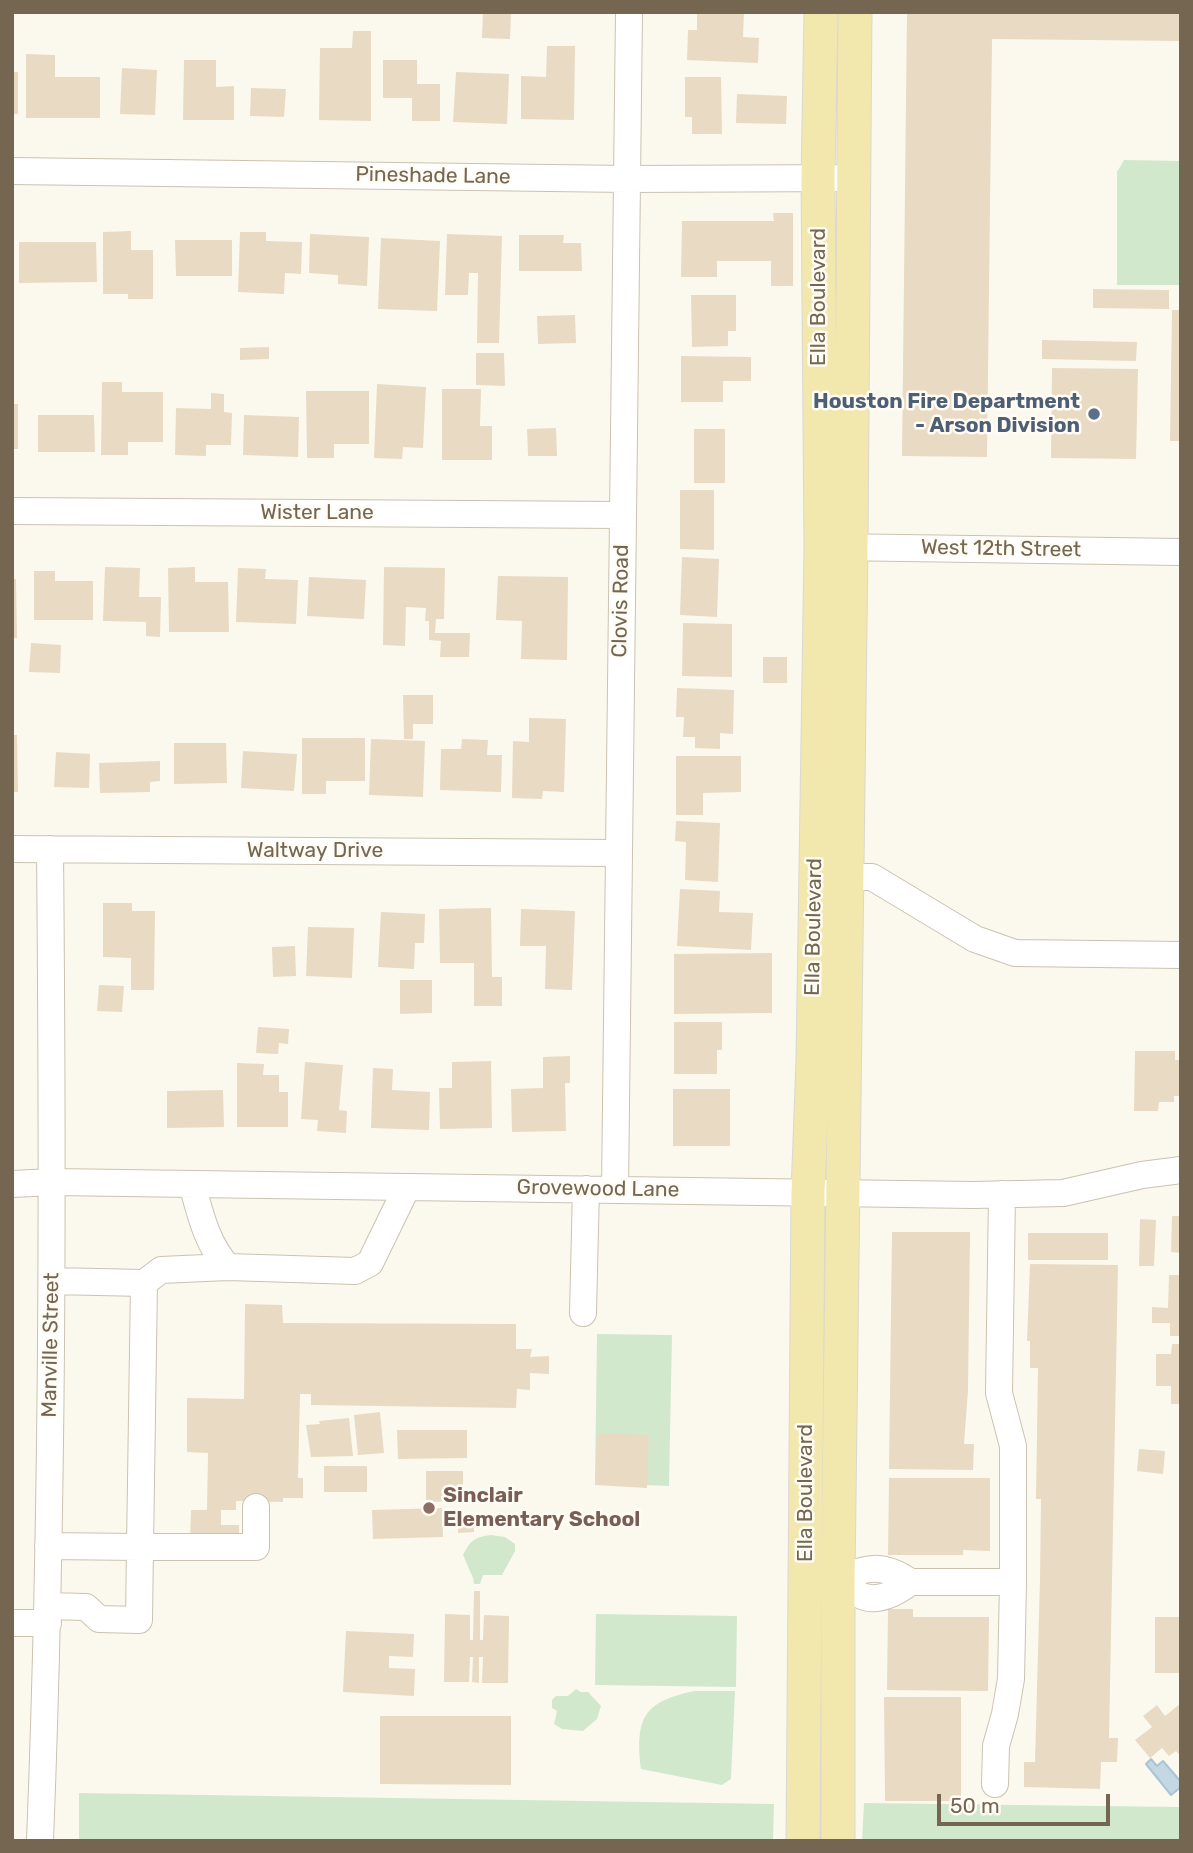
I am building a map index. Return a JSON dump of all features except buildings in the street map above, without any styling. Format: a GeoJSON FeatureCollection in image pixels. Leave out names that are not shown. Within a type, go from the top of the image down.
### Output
{"type":"FeatureCollection","features":[{"type":"Feature","properties":{"kind":"main road","name":"Ella Boulevard"},"geometry":{"type":"LineString","coordinates":[[821,12],[818,178],[836,547],[846,877],[838,1579],[838,1841]]}},
{"type":"Feature","properties":{"kind":"main road","name":"Ella Boulevard"},"geometry":{"type":"LineString","coordinates":[[803,1841],[808,1193],[853,178],[855,12]]}},
{"type":"Feature","properties":{"kind":"main road"},"geometry":{"type":"LineString","coordinates":[[805,1579],[838,1579]]}},
{"type":"Feature","properties":{"kind":"street","name":"Clovis Road"},"geometry":{"type":"LineString","coordinates":[[615,1189],[629,12]]}},
{"type":"Feature","properties":{"kind":"street","name":"Pineshade Lane"},"geometry":{"type":"LineString","coordinates":[[12,171],[627,179],[853,178]]}},
{"type":"Feature","properties":{"kind":"street","name":"Wister Lane"},"geometry":{"type":"LineString","coordinates":[[12,511],[622,516]]}},
{"type":"Feature","properties":{"kind":"street","name":"West 12th Street"},"geometry":{"type":"LineString","coordinates":[[836,547],[1181,552]]}},
{"type":"Feature","properties":{"kind":"street","name":"Waltway Drive"},"geometry":{"type":"LineString","coordinates":[[12,849],[618,853]]}},
{"type":"Feature","properties":{"kind":"street","name":"Manville Street"},"geometry":{"type":"LineString","coordinates":[[40,1841],[48,1614],[53,1182],[50,849]]}},
{"type":"Feature","properties":{"kind":"street"},"geometry":{"type":"LineString","coordinates":[[846,877],[872,877],[975,939],[1015,953],[1181,954]]}},
{"type":"Feature","properties":{"kind":"street","name":"Grovewood Lane"},"geometry":{"type":"LineString","coordinates":[[12,1184],[53,1182],[1002,1194],[1063,1193],[1142,1175],[1181,1170]]}},
{"type":"Feature","properties":{"kind":"street"},"geometry":{"type":"LineString","coordinates":[[192,1184],[202,1219],[219,1257],[228,1267]]}},
{"type":"Feature","properties":{"kind":"street"},"geometry":{"type":"LineString","coordinates":[[52,1281],[144,1283],[160,1270],[228,1267],[355,1271],[370,1263],[407,1187]]}},
{"type":"Feature","properties":{"kind":"street"},"geometry":{"type":"LineString","coordinates":[[583,1313],[586,1189]]}},
{"type":"Feature","properties":{"kind":"street"},"geometry":{"type":"LineString","coordinates":[[995,1784],[996,1746],[1011,1679],[1013,1582],[1013,1447],[999,1393],[1002,1194]]}},
{"type":"Feature","properties":{"kind":"street"},"geometry":{"type":"LineString","coordinates":[[12,1623],[86,1607],[99,1619],[139,1620],[144,1283]]}},
{"type":"Feature","properties":{"kind":"street"},"geometry":{"type":"LineString","coordinates":[[48,1546],[256,1547],[256,1507]]}},
{"type":"Feature","properties":{"kind":"street"},"geometry":{"type":"LineString","coordinates":[[838,1579],[862,1597],[880,1597],[898,1592],[910,1582],[1013,1582]]}},
{"type":"Feature","properties":{"kind":"green space"},"geometry":{"type":"Polygon","coordinates":[[[1124,160],[1181,161],[1181,285],[1117,285],[1117,172],[1124,160]]]}},
{"type":"Feature","properties":{"kind":"green space"},"geometry":{"type":"Polygon","coordinates":[[[597,1334],[672,1335],[669,1486],[595,1483],[597,1334]]]}},
{"type":"Feature","properties":{"kind":"green space"},"geometry":{"type":"Polygon","coordinates":[[[491,1535],[505,1537],[515,1544],[515,1551],[502,1575],[483,1575],[480,1584],[474,1584],[463,1555],[473,1540],[491,1535]]]}},
{"type":"Feature","properties":{"kind":"green space"},"geometry":{"type":"Polygon","coordinates":[[[596,1614],[737,1616],[736,1687],[595,1685],[596,1614]]]}},
{"type":"Feature","properties":{"kind":"green space"},"geometry":{"type":"Polygon","coordinates":[[[576,1689],[588,1692],[601,1706],[597,1719],[583,1731],[562,1729],[554,1724],[557,1711],[552,1708],[552,1700],[556,1696],[568,1696],[576,1689]]]}},
{"type":"Feature","properties":{"kind":"green space"},"geometry":{"type":"Polygon","coordinates":[[[694,1691],[735,1691],[731,1779],[722,1785],[641,1769],[640,1736],[646,1715],[664,1701],[694,1691]]]}},
{"type":"Feature","properties":{"kind":"green space"},"geometry":{"type":"Polygon","coordinates":[[[79,1793],[774,1804],[773,1841],[79,1841],[79,1793]]]}},
{"type":"Feature","properties":{"kind":"green space"},"geometry":{"type":"Polygon","coordinates":[[[864,1803],[1181,1807],[1181,1841],[862,1841],[864,1803]]]}},
{"type":"Feature","properties":{"kind":"water"},"geometry":{"type":"Polygon","coordinates":[[[1151,1759],[1157,1766],[1163,1761],[1181,1782],[1181,1787],[1171,1795],[1146,1764],[1151,1759]]]}},
{"type":"Feature","properties":{"kind":"place","name":"Houston Fire Department - Arson Division"},"geometry":{"type":"Point","coordinates":[1094,414]}},
{"type":"Feature","properties":{"kind":"place","name":"Sinclair Elementary School"},"geometry":{"type":"Point","coordinates":[429,1508]}}]}
